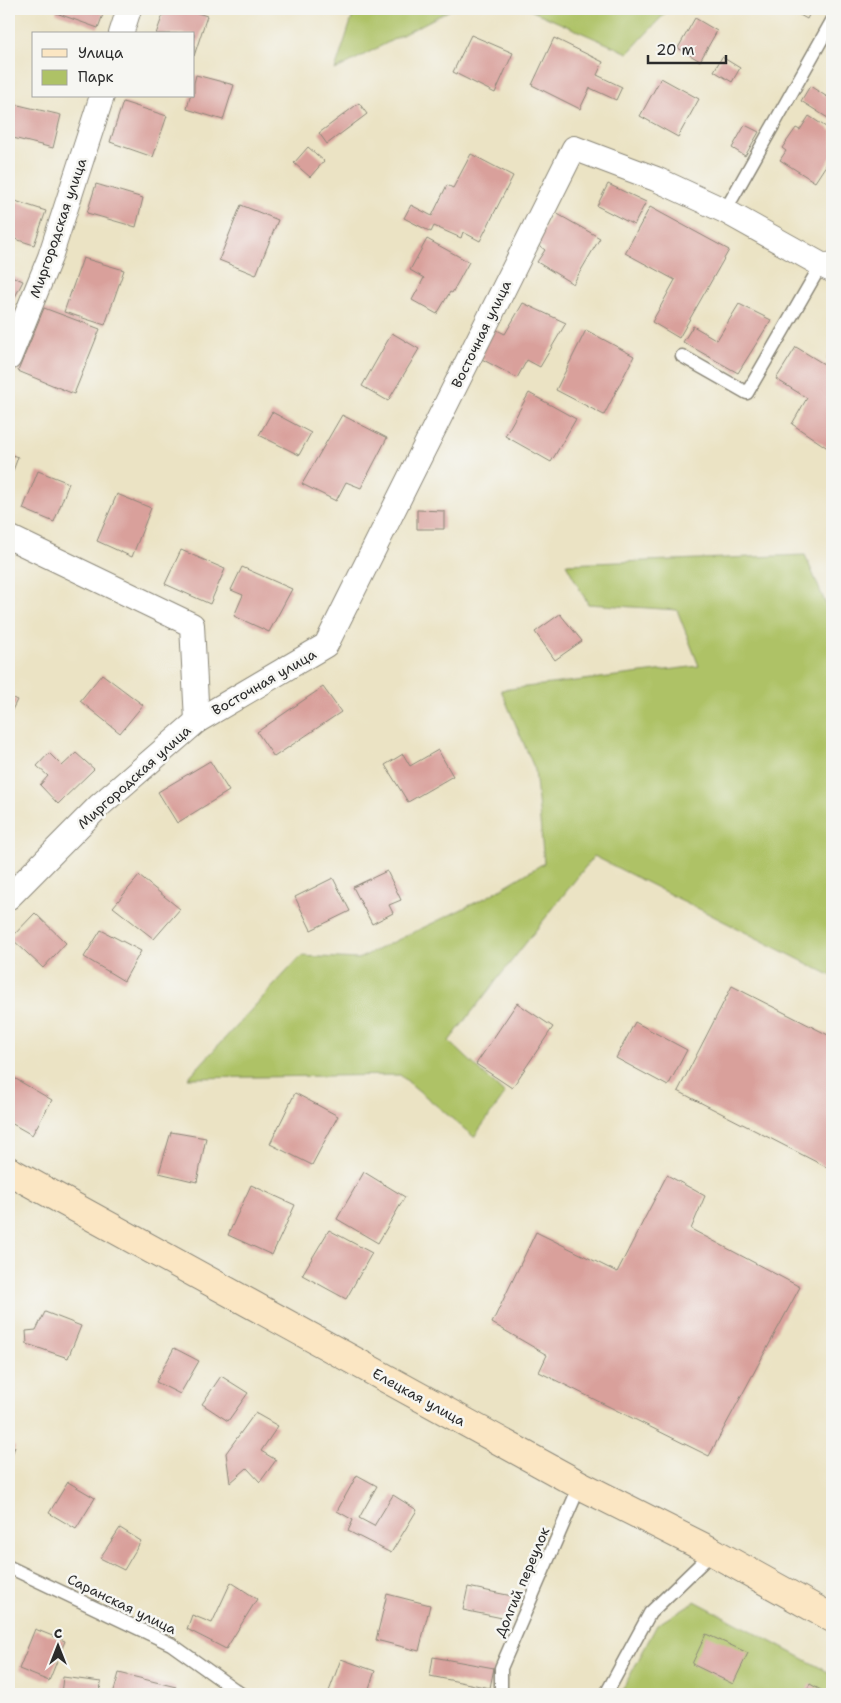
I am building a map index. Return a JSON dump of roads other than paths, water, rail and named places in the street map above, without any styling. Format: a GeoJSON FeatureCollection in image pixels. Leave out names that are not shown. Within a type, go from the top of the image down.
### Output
{"type":"FeatureCollection","features":[{"type":"Feature","properties":{"kind":"main road","name":"Елецкая улица"},"geometry":{"type":"LineString","coordinates":[[9,1171],[580,1485],[713,1552],[832,1618]]}},
{"type":"Feature","properties":{"kind":"street"},"geometry":{"type":"LineString","coordinates":[[123,32],[129,9]]}},
{"type":"Feature","properties":{"kind":"street","name":"Миргородская улица"},"geometry":{"type":"LineString","coordinates":[[9,358],[50,257],[101,98]]}},
{"type":"Feature","properties":{"kind":"street","name":"Восточная улица"},"geometry":{"type":"LineString","coordinates":[[197,721],[326,645],[574,148],[656,179],[725,211],[829,267]]}},
{"type":"Feature","properties":{"kind":"street","name":"Миргородская улица"},"geometry":{"type":"LineString","coordinates":[[9,537],[192,626],[197,721],[100,805],[9,897]]}},
{"type":"Feature","properties":{"kind":"lane"},"geometry":{"type":"LineString","coordinates":[[725,211],[832,21]]}},
{"type":"Feature","properties":{"kind":"lane"},"geometry":{"type":"LineString","coordinates":[[682,356],[747,393],[829,267]]}},
{"type":"Feature","properties":{"kind":"lane","name":"Долгий переулок"},"geometry":{"type":"LineString","coordinates":[[502,1694],[502,1668],[580,1485]]}},
{"type":"Feature","properties":{"kind":"lane"},"geometry":{"type":"LineString","coordinates":[[606,1694],[650,1614],[713,1552]]}},
{"type":"Feature","properties":{"kind":"lane","name":"Саранская улица"},"geometry":{"type":"LineString","coordinates":[[9,1567],[171,1644],[241,1694]]}}]}
